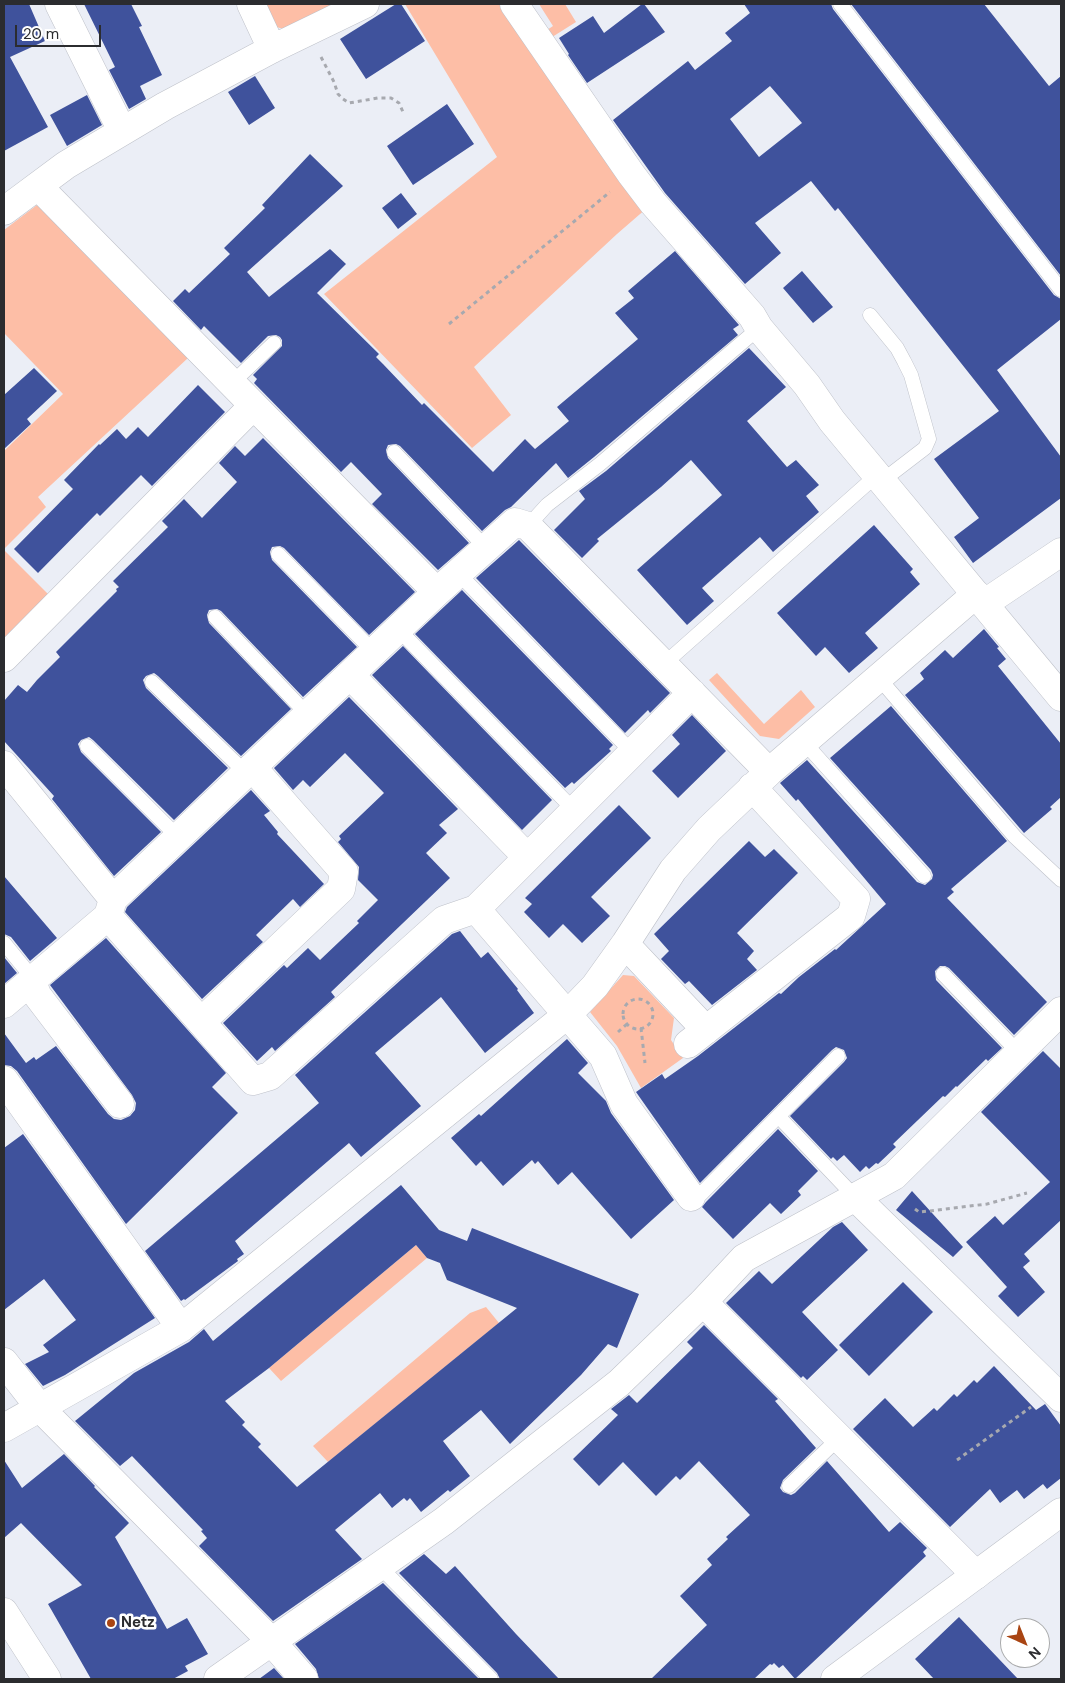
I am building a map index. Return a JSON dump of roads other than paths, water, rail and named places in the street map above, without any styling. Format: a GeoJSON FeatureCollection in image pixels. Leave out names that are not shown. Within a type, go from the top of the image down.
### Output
{"type":"FeatureCollection","features":[{"type":"Feature","properties":{"kind":"street"},"geometry":{"type":"LineString","coordinates":[[59,4],[122,132]]}},
{"type":"Feature","properties":{"kind":"street"},"geometry":{"type":"LineString","coordinates":[[251,4],[272,49]]}},
{"type":"Feature","properties":{"kind":"street"},"geometry":{"type":"LineString","coordinates":[[7,200],[38,186],[66,165],[165,106],[272,49],[365,4]]}},
{"type":"Feature","properties":{"kind":"street"},"geometry":{"type":"LineString","coordinates":[[514,4],[653,203],[752,316],[759,328],[807,385],[832,420],[879,478],[981,598],[1061,697]]}},
{"type":"Feature","properties":{"kind":"street"},"geometry":{"type":"LineString","coordinates":[[38,186],[437,592]]}},
{"type":"Feature","properties":{"kind":"street"},"geometry":{"type":"LineString","coordinates":[[4,658],[254,406]]}},
{"type":"Feature","properties":{"kind":"street"},"geometry":{"type":"LineString","coordinates":[[4,1004],[32,981],[110,907],[178,837],[437,592],[515,522],[528,526],[692,692],[856,899],[851,916],[697,1037],[625,944]]}},
{"type":"Feature","properties":{"kind":"street"},"geometry":{"type":"LineString","coordinates":[[4,1428],[181,1328],[568,1014],[595,986],[673,870],[708,829],[760,779],[878,678],[981,598],[1061,552]]}},
{"type":"Feature","properties":{"kind":"street"},"geometry":{"type":"LineString","coordinates":[[350,675],[527,857]]}},
{"type":"Feature","properties":{"kind":"street"},"geometry":{"type":"LineString","coordinates":[[4,765],[110,907],[201,1022],[253,1081],[270,1076],[444,920],[476,909],[692,692]]}},
{"type":"Feature","properties":{"kind":"street"},"geometry":{"type":"LineString","coordinates":[[201,1022],[341,889],[344,872],[249,770]]}},
{"type":"Feature","properties":{"kind":"street"},"geometry":{"type":"LineString","coordinates":[[476,909],[603,1056],[624,1104],[691,1197]]}},
{"type":"Feature","properties":{"kind":"street"},"geometry":{"type":"LineString","coordinates":[[32,981],[37,994],[120,1104]]}},
{"type":"Feature","properties":{"kind":"street"},"geometry":{"type":"LineString","coordinates":[[218,1679],[444,1521],[619,1383],[703,1302],[744,1258],[894,1176],[1061,1011]]}},
{"type":"Feature","properties":{"kind":"street"},"geometry":{"type":"LineString","coordinates":[[4,1080],[181,1328]]}},
{"type":"Feature","properties":{"kind":"street"},"geometry":{"type":"LineString","coordinates":[[855,1196],[1057,1394]]}},
{"type":"Feature","properties":{"kind":"street"},"geometry":{"type":"LineString","coordinates":[[703,1302],[976,1575]]}},
{"type":"Feature","properties":{"kind":"street"},"geometry":{"type":"LineString","coordinates":[[4,1362],[40,1408],[272,1641],[304,1679]]}},
{"type":"Feature","properties":{"kind":"street"},"geometry":{"type":"LineString","coordinates":[[835,1679],[1061,1512]]}},
{"type":"Feature","properties":{"kind":"street"},"geometry":{"type":"LineString","coordinates":[[4,1612],[47,1679]]}},
{"type":"Feature","properties":{"kind":"lane"},"geometry":{"type":"LineString","coordinates":[[840,4],[1061,290]]}},
{"type":"Feature","properties":{"kind":"lane"},"geometry":{"type":"LineString","coordinates":[[664,664],[879,478],[925,448],[929,439],[911,375],[897,348],[870,315]]}},
{"type":"Feature","properties":{"kind":"lane"},"geometry":{"type":"LineString","coordinates":[[528,526],[547,505],[600,464],[759,328]]}},
{"type":"Feature","properties":{"kind":"lane"},"geometry":{"type":"LineString","coordinates":[[231,384],[274,343]]}},
{"type":"Feature","properties":{"kind":"lane"},"geometry":{"type":"LineString","coordinates":[[394,452],[486,548]]}},
{"type":"Feature","properties":{"kind":"lane"},"geometry":{"type":"LineString","coordinates":[[278,554],[374,652]]}},
{"type":"Feature","properties":{"kind":"lane"},"geometry":{"type":"LineString","coordinates":[[458,573],[632,752]]}},
{"type":"Feature","properties":{"kind":"lane"},"geometry":{"type":"LineString","coordinates":[[214,617],[308,715]]}},
{"type":"Feature","properties":{"kind":"lane"},"geometry":{"type":"LineString","coordinates":[[398,629],[574,810]]}},
{"type":"Feature","properties":{"kind":"lane"},"geometry":{"type":"LineString","coordinates":[[878,678],[1015,837],[1061,880]]}},
{"type":"Feature","properties":{"kind":"lane"},"geometry":{"type":"LineString","coordinates":[[152,682],[249,770]]}},
{"type":"Feature","properties":{"kind":"lane"},"geometry":{"type":"LineString","coordinates":[[803,742],[924,876]]}},
{"type":"Feature","properties":{"kind":"lane"},"geometry":{"type":"LineString","coordinates":[[87,746],[178,837]]}},
{"type":"Feature","properties":{"kind":"lane"},"geometry":{"type":"LineString","coordinates":[[4,943],[26,970],[32,981]]}},
{"type":"Feature","properties":{"kind":"lane"},"geometry":{"type":"LineString","coordinates":[[943,974],[1019,1053]]}},
{"type":"Feature","properties":{"kind":"lane"},"geometry":{"type":"LineString","coordinates":[[691,1197],[700,1195],[838,1056]]}},
{"type":"Feature","properties":{"kind":"lane"},"geometry":{"type":"LineString","coordinates":[[778,1117],[855,1196]]}},
{"type":"Feature","properties":{"kind":"lane"},"geometry":{"type":"LineString","coordinates":[[789,1486],[839,1438]]}},
{"type":"Feature","properties":{"kind":"lane"},"geometry":{"type":"LineString","coordinates":[[379,1566],[491,1679]]}},
{"type":"Feature","properties":{"kind":"place","name":"Netz"},"geometry":{"type":"Point","coordinates":[111,1623]}}]}
